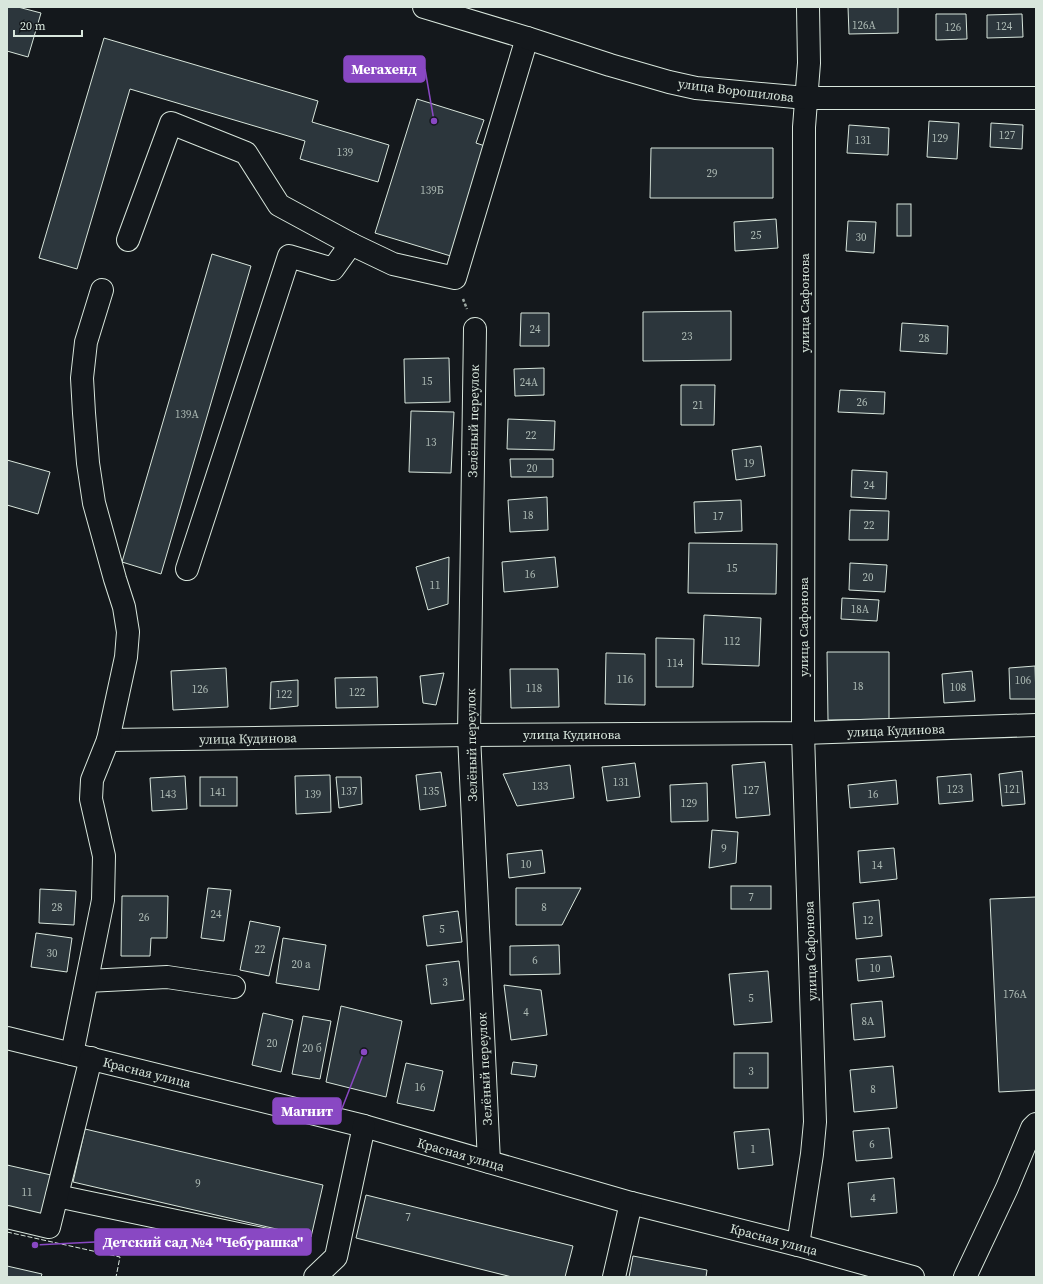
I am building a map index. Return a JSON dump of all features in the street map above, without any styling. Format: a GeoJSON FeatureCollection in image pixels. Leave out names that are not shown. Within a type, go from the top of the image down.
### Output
{"type":"FeatureCollection","features":[{"type":"Feature","properties":{"kind":"street","name":"улица Ворошилова"},"geometry":{"type":"LineString","coordinates":[[424,7],[668,82],[720,91],[806,98],[1036,98]]}},
{"type":"Feature","properties":{"kind":"street","name":"улица Сафонова"},"geometry":{"type":"LineString","coordinates":[[798,1245],[812,1154],[814,1122],[803,733],[804,127],[809,63],[808,7]]}},
{"type":"Feature","properties":{"kind":"street"},"geometry":{"type":"LineString","coordinates":[[128,240],[171,123],[246,153],[279,205],[351,244],[393,264],[455,278],[527,38]]}},
{"type":"Feature","properties":{"kind":"street"},"geometry":{"type":"LineString","coordinates":[[187,570],[289,256],[333,269],[351,244]]}},
{"type":"Feature","properties":{"kind":"street"},"geometry":{"type":"LineString","coordinates":[[7,1217],[49,1226],[57,1196],[82,1056],[87,980],[103,900],[104,856],[91,799],[92,780],[108,740],[126,657],[128,632],[124,608],[94,503],[88,463],[84,413],[82,378],[86,342],[102,290]]}},
{"type":"Feature","properties":{"kind":"street","name":"Зелёный переулок"},"geometry":{"type":"LineString","coordinates":[[474,329],[469,735],[489,1162]]}},
{"type":"Feature","properties":{"kind":"street","name":"улица Кудинова"},"geometry":{"type":"LineString","coordinates":[[108,740],[469,735],[803,733],[1036,725]]}},
{"type":"Feature","properties":{"kind":"street"},"geometry":{"type":"LineString","coordinates":[[87,980],[167,977],[234,987]]}},
{"type":"Feature","properties":{"kind":"street","name":"Красная улица"},"geometry":{"type":"LineString","coordinates":[[7,1038],[364,1126],[631,1202],[798,1245],[913,1277]]}},
{"type":"Feature","properties":{"kind":"street"},"geometry":{"type":"LineString","coordinates":[[965,1277],[1007,1188],[1032,1128],[1036,1124]]}},
{"type":"Feature","properties":{"kind":"street"},"geometry":{"type":"LineString","coordinates":[[319,1276],[336,1257],[364,1126]]}},
{"type":"Feature","properties":{"kind":"street"},"geometry":{"type":"LineString","coordinates":[[57,1196],[280,1243]]}},
{"type":"Feature","properties":{"kind":"street"},"geometry":{"type":"LineString","coordinates":[[614,1277],[631,1202]]}},
{"type":"Feature","properties":{"kind":"path"},"geometry":{"type":"LineString","coordinates":[[455,278],[474,329]]}},
{"type":"Feature","properties":{"kind":"building"},"geometry":{"type":"Polygon","coordinates":[[[7,7],[18,7],[41,13],[28,57],[7,51],[7,7]]]}},
{"type":"Feature","properties":{"kind":"building"},"geometry":{"type":"Polygon","coordinates":[[[848,7],[898,7],[898,33],[849,34],[848,7]]]}},
{"type":"Feature","properties":{"kind":"building"},"geometry":{"type":"Polygon","coordinates":[[[936,14],[966,14],[967,39],[936,40],[936,14]]]}},
{"type":"Feature","properties":{"kind":"building"},"geometry":{"type":"Polygon","coordinates":[[[1022,14],[1023,37],[987,38],[987,15],[1022,14]]]}},
{"type":"Feature","properties":{"kind":"building"},"geometry":{"type":"Polygon","coordinates":[[[104,38],[318,101],[312,122],[389,145],[378,182],[300,159],[305,141],[130,89],[77,269],[39,258],[104,38]]]}},
{"type":"Feature","properties":{"kind":"building"},"geometry":{"type":"Polygon","coordinates":[[[417,99],[484,120],[476,143],[488,147],[454,257],[375,233],[417,99]]]}},
{"type":"Feature","properties":{"kind":"building"},"geometry":{"type":"Polygon","coordinates":[[[929,121],[959,123],[957,159],[927,157],[929,121]]]}},
{"type":"Feature","properties":{"kind":"building"},"geometry":{"type":"Polygon","coordinates":[[[991,123],[1023,125],[1022,149],[990,147],[991,123]]]}},
{"type":"Feature","properties":{"kind":"building"},"geometry":{"type":"Polygon","coordinates":[[[849,125],[889,128],[888,155],[847,153],[849,125]]]}},
{"type":"Feature","properties":{"kind":"building"},"geometry":{"type":"Polygon","coordinates":[[[651,148],[773,148],[773,198],[650,198],[651,148]]]}},
{"type":"Feature","properties":{"kind":"building"},"geometry":{"type":"Polygon","coordinates":[[[897,204],[911,204],[911,236],[897,236],[897,204]]]}},
{"type":"Feature","properties":{"kind":"building"},"geometry":{"type":"Polygon","coordinates":[[[776,219],[778,248],[735,251],[734,222],[776,219]]]}},
{"type":"Feature","properties":{"kind":"building"},"geometry":{"type":"Polygon","coordinates":[[[848,221],[876,222],[874,253],[846,251],[848,221]]]}},
{"type":"Feature","properties":{"kind":"building"},"geometry":{"type":"Polygon","coordinates":[[[212,254],[251,266],[161,574],[122,562],[212,254]]]}},
{"type":"Feature","properties":{"kind":"building"},"geometry":{"type":"Polygon","coordinates":[[[731,311],[731,360],[643,361],[643,312],[731,311]]]}},
{"type":"Feature","properties":{"kind":"building"},"geometry":{"type":"Polygon","coordinates":[[[521,313],[549,313],[549,346],[520,346],[521,313]]]}},
{"type":"Feature","properties":{"kind":"building"},"geometry":{"type":"Polygon","coordinates":[[[902,323],[948,326],[947,354],[900,351],[902,323]]]}},
{"type":"Feature","properties":{"kind":"building"},"geometry":{"type":"Polygon","coordinates":[[[449,358],[450,402],[405,403],[404,359],[449,358]]]}},
{"type":"Feature","properties":{"kind":"building"},"geometry":{"type":"Polygon","coordinates":[[[544,368],[544,395],[515,396],[514,369],[544,368]]]}},
{"type":"Feature","properties":{"kind":"building"},"geometry":{"type":"Polygon","coordinates":[[[681,385],[715,385],[714,425],[681,425],[681,385]]]}},
{"type":"Feature","properties":{"kind":"building"},"geometry":{"type":"Polygon","coordinates":[[[840,390],[885,392],[884,414],[838,412],[840,390]]]}},
{"type":"Feature","properties":{"kind":"building"},"geometry":{"type":"Polygon","coordinates":[[[411,411],[454,412],[451,473],[409,472],[411,411]]]}},
{"type":"Feature","properties":{"kind":"building"},"geometry":{"type":"Polygon","coordinates":[[[508,419],[555,421],[554,450],[507,449],[508,419]]]}},
{"type":"Feature","properties":{"kind":"building"},"geometry":{"type":"Polygon","coordinates":[[[761,446],[765,476],[736,480],[732,450],[761,446]]]}},
{"type":"Feature","properties":{"kind":"building"},"geometry":{"type":"Polygon","coordinates":[[[510,459],[553,459],[553,477],[511,477],[510,459]]]}},
{"type":"Feature","properties":{"kind":"building"},"geometry":{"type":"Polygon","coordinates":[[[7,460],[50,472],[38,514],[7,505],[7,460]]]}},
{"type":"Feature","properties":{"kind":"building"},"geometry":{"type":"Polygon","coordinates":[[[852,470],[887,472],[886,499],[851,497],[852,470]]]}},
{"type":"Feature","properties":{"kind":"building"},"geometry":{"type":"Polygon","coordinates":[[[547,497],[548,530],[510,532],[508,500],[547,497]]]}},
{"type":"Feature","properties":{"kind":"building"},"geometry":{"type":"Polygon","coordinates":[[[741,500],[742,531],[695,533],[694,502],[741,500]]]}},
{"type":"Feature","properties":{"kind":"building"},"geometry":{"type":"Polygon","coordinates":[[[850,510],[889,511],[888,540],[849,540],[850,510]]]}},
{"type":"Feature","properties":{"kind":"building"},"geometry":{"type":"Polygon","coordinates":[[[689,543],[777,544],[776,594],[688,593],[689,543]]]}},
{"type":"Feature","properties":{"kind":"building"},"geometry":{"type":"Polygon","coordinates":[[[449,557],[448,604],[428,610],[416,567],[449,557]]]}},
{"type":"Feature","properties":{"kind":"building"},"geometry":{"type":"Polygon","coordinates":[[[555,557],[558,587],[504,592],[502,562],[555,557]]]}},
{"type":"Feature","properties":{"kind":"building"},"geometry":{"type":"Polygon","coordinates":[[[850,563],[887,565],[885,592],[849,590],[850,563]]]}},
{"type":"Feature","properties":{"kind":"building"},"geometry":{"type":"Polygon","coordinates":[[[842,598],[879,600],[877,621],[841,619],[842,598]]]}},
{"type":"Feature","properties":{"kind":"building"},"geometry":{"type":"Polygon","coordinates":[[[704,615],[761,618],[759,666],[702,664],[704,615]]]}},
{"type":"Feature","properties":{"kind":"building"},"geometry":{"type":"Polygon","coordinates":[[[656,638],[694,639],[693,687],[656,687],[656,638]]]}},
{"type":"Feature","properties":{"kind":"building"},"geometry":{"type":"Polygon","coordinates":[[[827,652],[889,652],[889,719],[828,720],[827,652]]]}},
{"type":"Feature","properties":{"kind":"building"},"geometry":{"type":"Polygon","coordinates":[[[606,653],[645,654],[645,705],[605,704],[606,653]]]}},
{"type":"Feature","properties":{"kind":"building"},"geometry":{"type":"Polygon","coordinates":[[[1035,666],[1036,699],[1010,699],[1009,668],[1035,666]]]}},
{"type":"Feature","properties":{"kind":"building"},"geometry":{"type":"Polygon","coordinates":[[[226,668],[228,707],[173,710],[171,671],[226,668]]]}},
{"type":"Feature","properties":{"kind":"building"},"geometry":{"type":"Polygon","coordinates":[[[510,669],[558,669],[559,707],[511,708],[510,669]]]}},
{"type":"Feature","properties":{"kind":"building"},"geometry":{"type":"Polygon","coordinates":[[[972,671],[975,701],[944,703],[942,674],[972,671]]]}},
{"type":"Feature","properties":{"kind":"building"},"geometry":{"type":"Polygon","coordinates":[[[444,673],[436,705],[423,703],[420,676],[444,673]]]}},
{"type":"Feature","properties":{"kind":"building"},"geometry":{"type":"Polygon","coordinates":[[[377,677],[378,707],[336,708],[335,678],[377,677]]]}},
{"type":"Feature","properties":{"kind":"building"},"geometry":{"type":"Polygon","coordinates":[[[298,680],[298,706],[270,709],[271,682],[298,680]]]}},
{"type":"Feature","properties":{"kind":"building"},"geometry":{"type":"Polygon","coordinates":[[[765,762],[770,815],[736,818],[732,765],[765,762]]]}},
{"type":"Feature","properties":{"kind":"building"},"geometry":{"type":"Polygon","coordinates":[[[635,763],[640,797],[607,801],[602,767],[635,763]]]}},
{"type":"Feature","properties":{"kind":"building"},"geometry":{"type":"Polygon","coordinates":[[[570,765],[574,798],[517,806],[503,774],[570,765]]]}},
{"type":"Feature","properties":{"kind":"building"},"geometry":{"type":"Polygon","coordinates":[[[1022,771],[1025,804],[1002,806],[999,774],[1022,771]]]}},
{"type":"Feature","properties":{"kind":"building"},"geometry":{"type":"Polygon","coordinates":[[[441,772],[446,806],[420,810],[416,775],[441,772]]]}},
{"type":"Feature","properties":{"kind":"building"},"geometry":{"type":"Polygon","coordinates":[[[971,774],[973,801],[939,804],[937,777],[971,774]]]}},
{"type":"Feature","properties":{"kind":"building"},"geometry":{"type":"Polygon","coordinates":[[[330,775],[331,812],[296,814],[295,776],[330,775]]]}},
{"type":"Feature","properties":{"kind":"building"},"geometry":{"type":"Polygon","coordinates":[[[185,776],[187,809],[152,811],[150,778],[185,776]]]}},
{"type":"Feature","properties":{"kind":"building"},"geometry":{"type":"Polygon","coordinates":[[[200,777],[237,777],[237,806],[200,806],[200,777]]]}},
{"type":"Feature","properties":{"kind":"building"},"geometry":{"type":"Polygon","coordinates":[[[336,777],[361,777],[362,804],[339,808],[336,777]]]}},
{"type":"Feature","properties":{"kind":"building"},"geometry":{"type":"Polygon","coordinates":[[[896,780],[898,804],[850,808],[848,785],[896,780]]]}},
{"type":"Feature","properties":{"kind":"building"},"geometry":{"type":"Polygon","coordinates":[[[707,783],[708,821],[671,822],[670,785],[707,783]]]}},
{"type":"Feature","properties":{"kind":"building"},"geometry":{"type":"Polygon","coordinates":[[[712,830],[738,832],[736,863],[709,868],[712,830]]]}},
{"type":"Feature","properties":{"kind":"building"},"geometry":{"type":"Polygon","coordinates":[[[894,848],[897,879],[860,883],[858,851],[894,848]]]}},
{"type":"Feature","properties":{"kind":"building"},"geometry":{"type":"Polygon","coordinates":[[[542,850],[545,873],[509,878],[507,854],[542,850]]]}},
{"type":"Feature","properties":{"kind":"building"},"geometry":{"type":"Polygon","coordinates":[[[731,886],[771,886],[771,909],[731,909],[731,886]]]}},
{"type":"Feature","properties":{"kind":"building"},"geometry":{"type":"Polygon","coordinates":[[[208,888],[231,890],[224,941],[201,938],[208,888]]]}},
{"type":"Feature","properties":{"kind":"building"},"geometry":{"type":"Polygon","coordinates":[[[516,888],[581,888],[562,925],[516,925],[516,888]]]}},
{"type":"Feature","properties":{"kind":"building"},"geometry":{"type":"Polygon","coordinates":[[[40,889],[76,891],[74,925],[39,923],[40,889]]]}},
{"type":"Feature","properties":{"kind":"building"},"geometry":{"type":"Polygon","coordinates":[[[122,896],[168,896],[167,938],[151,938],[150,956],[121,956],[122,896]]]}},
{"type":"Feature","properties":{"kind":"building"},"geometry":{"type":"Polygon","coordinates":[[[1036,897],[1036,1090],[999,1092],[990,899],[1036,897]]]}},
{"type":"Feature","properties":{"kind":"building"},"geometry":{"type":"Polygon","coordinates":[[[879,900],[882,936],[856,939],[853,903],[879,900]]]}},
{"type":"Feature","properties":{"kind":"building"},"geometry":{"type":"Polygon","coordinates":[[[458,911],[462,942],[427,946],[423,916],[458,911]]]}},
{"type":"Feature","properties":{"kind":"building"},"geometry":{"type":"Polygon","coordinates":[[[250,921],[280,927],[269,976],[240,970],[250,921]]]}},
{"type":"Feature","properties":{"kind":"building"},"geometry":{"type":"Polygon","coordinates":[[[36,933],[72,938],[67,972],[31,967],[36,933]]]}},
{"type":"Feature","properties":{"kind":"building"},"geometry":{"type":"Polygon","coordinates":[[[283,938],[326,945],[319,990],[276,983],[283,938]]]}},
{"type":"Feature","properties":{"kind":"building"},"geometry":{"type":"Polygon","coordinates":[[[559,945],[560,974],[510,975],[510,946],[559,945]]]}},
{"type":"Feature","properties":{"kind":"building"},"geometry":{"type":"Polygon","coordinates":[[[891,956],[894,977],[858,981],[856,959],[891,956]]]}},
{"type":"Feature","properties":{"kind":"building"},"geometry":{"type":"Polygon","coordinates":[[[459,961],[464,1000],[431,1004],[426,965],[459,961]]]}},
{"type":"Feature","properties":{"kind":"building"},"geometry":{"type":"Polygon","coordinates":[[[768,971],[772,1022],[734,1025],[729,974],[768,971]]]}},
{"type":"Feature","properties":{"kind":"building"},"geometry":{"type":"Polygon","coordinates":[[[504,985],[541,990],[547,1035],[511,1040],[504,985]]]}},
{"type":"Feature","properties":{"kind":"building"},"geometry":{"type":"Polygon","coordinates":[[[882,1001],[885,1037],[854,1040],[851,1004],[882,1001]]]}},
{"type":"Feature","properties":{"kind":"building"},"geometry":{"type":"Polygon","coordinates":[[[341,1006],[402,1021],[386,1097],[326,1082],[341,1006]]]}},
{"type":"Feature","properties":{"kind":"building"},"geometry":{"type":"Polygon","coordinates":[[[263,1013],[293,1020],[281,1072],[252,1065],[263,1013]]]}},
{"type":"Feature","properties":{"kind":"building"},"geometry":{"type":"Polygon","coordinates":[[[303,1016],[331,1021],[320,1079],[292,1074],[303,1016]]]}},
{"type":"Feature","properties":{"kind":"building"},"geometry":{"type":"Polygon","coordinates":[[[734,1053],[768,1053],[768,1088],[734,1088],[734,1053]]]}},
{"type":"Feature","properties":{"kind":"building"},"geometry":{"type":"Polygon","coordinates":[[[513,1062],[537,1065],[535,1077],[511,1074],[513,1062]]]}},
{"type":"Feature","properties":{"kind":"building"},"geometry":{"type":"Polygon","coordinates":[[[406,1063],[443,1071],[434,1111],[397,1103],[406,1063]]]}},
{"type":"Feature","properties":{"kind":"building"},"geometry":{"type":"Polygon","coordinates":[[[893,1066],[897,1108],[854,1112],[850,1070],[893,1066]]]}},
{"type":"Feature","properties":{"kind":"building"},"geometry":{"type":"Polygon","coordinates":[[[889,1128],[892,1158],[856,1161],[853,1131],[889,1128]]]}},
{"type":"Feature","properties":{"kind":"building"},"geometry":{"type":"Polygon","coordinates":[[[85,1129],[323,1185],[311,1237],[73,1182],[85,1129]]]}},
{"type":"Feature","properties":{"kind":"building"},"geometry":{"type":"Polygon","coordinates":[[[769,1129],[773,1165],[738,1169],[734,1132],[769,1129]]]}},
{"type":"Feature","properties":{"kind":"building"},"geometry":{"type":"Polygon","coordinates":[[[7,1165],[51,1175],[42,1217],[7,1209],[7,1165]]]}},
{"type":"Feature","properties":{"kind":"building"},"geometry":{"type":"Polygon","coordinates":[[[894,1178],[897,1213],[851,1217],[848,1183],[894,1178]]]}},
{"type":"Feature","properties":{"kind":"building"},"geometry":{"type":"Polygon","coordinates":[[[366,1195],[573,1246],[565,1277],[512,1277],[356,1238],[366,1195]]]}},
{"type":"Feature","properties":{"kind":"building"},"geometry":{"type":"Polygon","coordinates":[[[633,1256],[707,1270],[706,1277],[629,1277],[633,1256]]]}},
{"type":"Feature","properties":{"kind":"building"},"geometry":{"type":"Polygon","coordinates":[[[7,1266],[42,1274],[41,1277],[7,1277],[7,1266]]]}},
{"type":"Feature","properties":{"kind":"fence"},"geometry":{"type":"LineString","coordinates":[[7,1232],[120,1257],[116,1277]]}},
{"type":"Feature","properties":{"kind":"place","name":"Мегахенд"},"geometry":{"type":"Point","coordinates":[434,121]}},
{"type":"Feature","properties":{"kind":"place","name":"Магнит"},"geometry":{"type":"Point","coordinates":[364,1052]}},
{"type":"Feature","properties":{"kind":"place","name":"Детский сад №4 \"Чебурашка\""},"geometry":{"type":"Point","coordinates":[35,1245]}}]}
